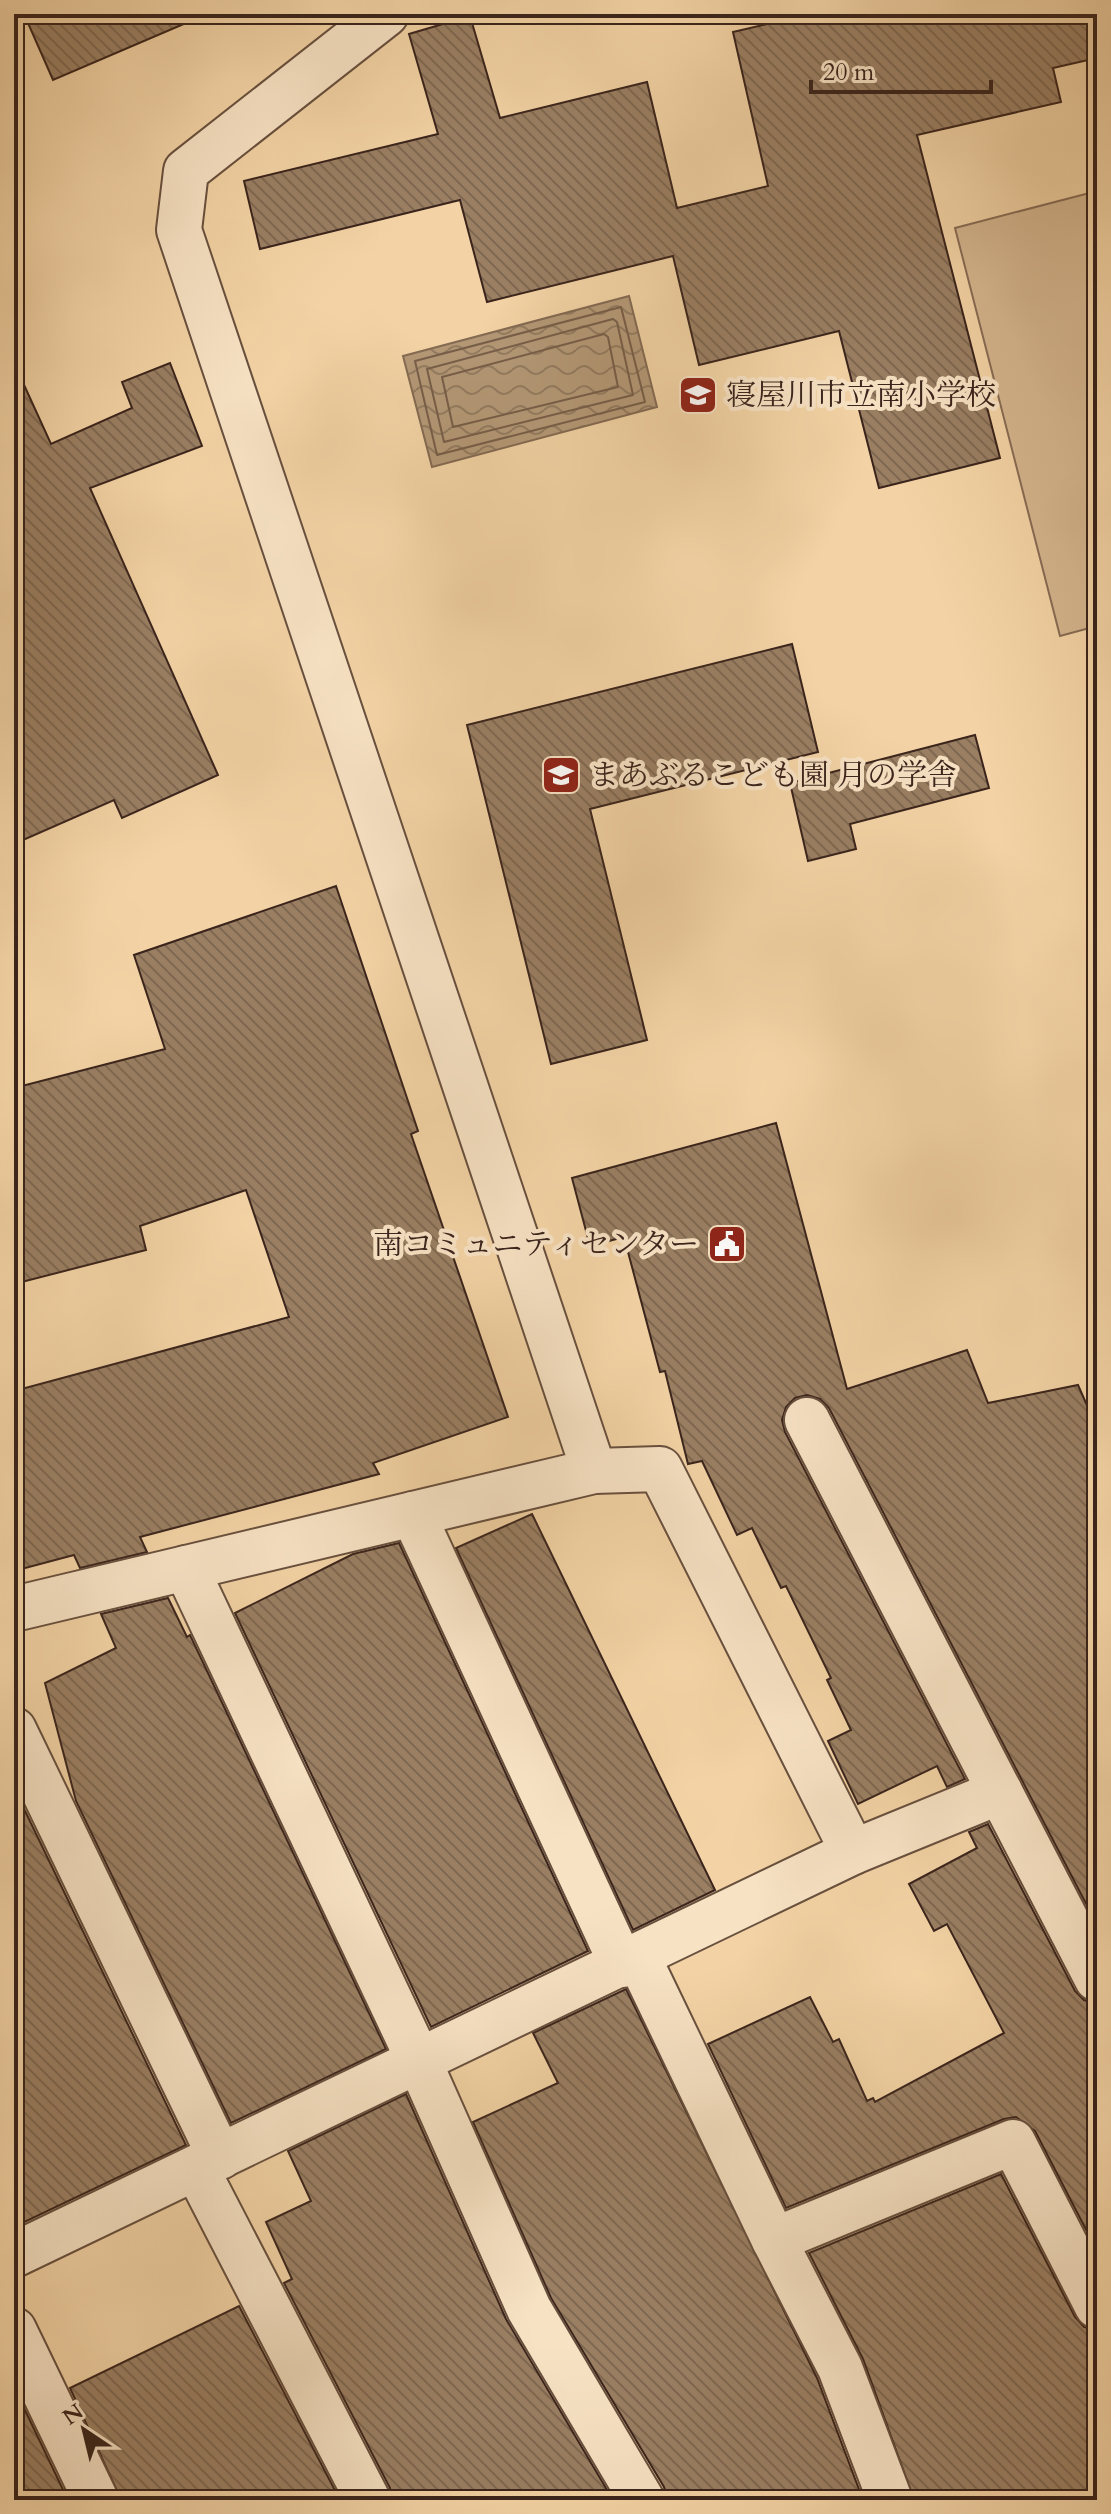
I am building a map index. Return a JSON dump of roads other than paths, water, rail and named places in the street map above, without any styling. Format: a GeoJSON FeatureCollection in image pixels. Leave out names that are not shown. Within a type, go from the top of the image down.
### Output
{"type":"FeatureCollection","features":[{"type":"Feature","properties":{"kind":"street"},"geometry":{"type":"LineString","coordinates":[[386,14],[186,171],[179,230],[594,1471]]}},
{"type":"Feature","properties":{"kind":"street"},"geometry":{"type":"LineString","coordinates":[[807,1420],[1097,1979]]}},
{"type":"Feature","properties":{"kind":"street"},"geometry":{"type":"LineString","coordinates":[[14,1609],[594,1471],[660,1469],[853,1852]]}},
{"type":"Feature","properties":{"kind":"street"},"geometry":{"type":"LineString","coordinates":[[413,1514],[630,1961],[840,2368],[890,2500]]}},
{"type":"Feature","properties":{"kind":"street"},"geometry":{"type":"LineString","coordinates":[[186,1568],[418,2059],[529,2309],[642,2500]]}},
{"type":"Feature","properties":{"kind":"street"},"geometry":{"type":"LineString","coordinates":[[14,1730],[208,2163],[368,2500]]}},
{"type":"Feature","properties":{"kind":"street"},"geometry":{"type":"LineString","coordinates":[[17,2244],[208,2163],[418,2059],[630,1961],[853,1852],[1000,1792]]}},
{"type":"Feature","properties":{"kind":"street"},"geometry":{"type":"LineString","coordinates":[[774,2240],[1013,2142],[1097,2306]]}},
{"type":"Feature","properties":{"kind":"street"},"geometry":{"type":"LineString","coordinates":[[14,2330],[96,2500]]}},
{"type":"Feature","properties":{"kind":"water"},"geometry":{"type":"Polygon","coordinates":[[[629,296],[657,407],[432,467],[403,356],[629,296]]]}},
{"type":"Feature","properties":{"kind":"place","name":"寝屋川市立南小学校"},"geometry":{"type":"Point","coordinates":[698,395]}},
{"type":"Feature","properties":{"kind":"place","name":"まあぶるこども園 月の学舎"},"geometry":{"type":"Point","coordinates":[561,775]}},
{"type":"Feature","properties":{"kind":"place","name":"南コミュニティセンター"},"geometry":{"type":"Point","coordinates":[727,1244]}}]}
